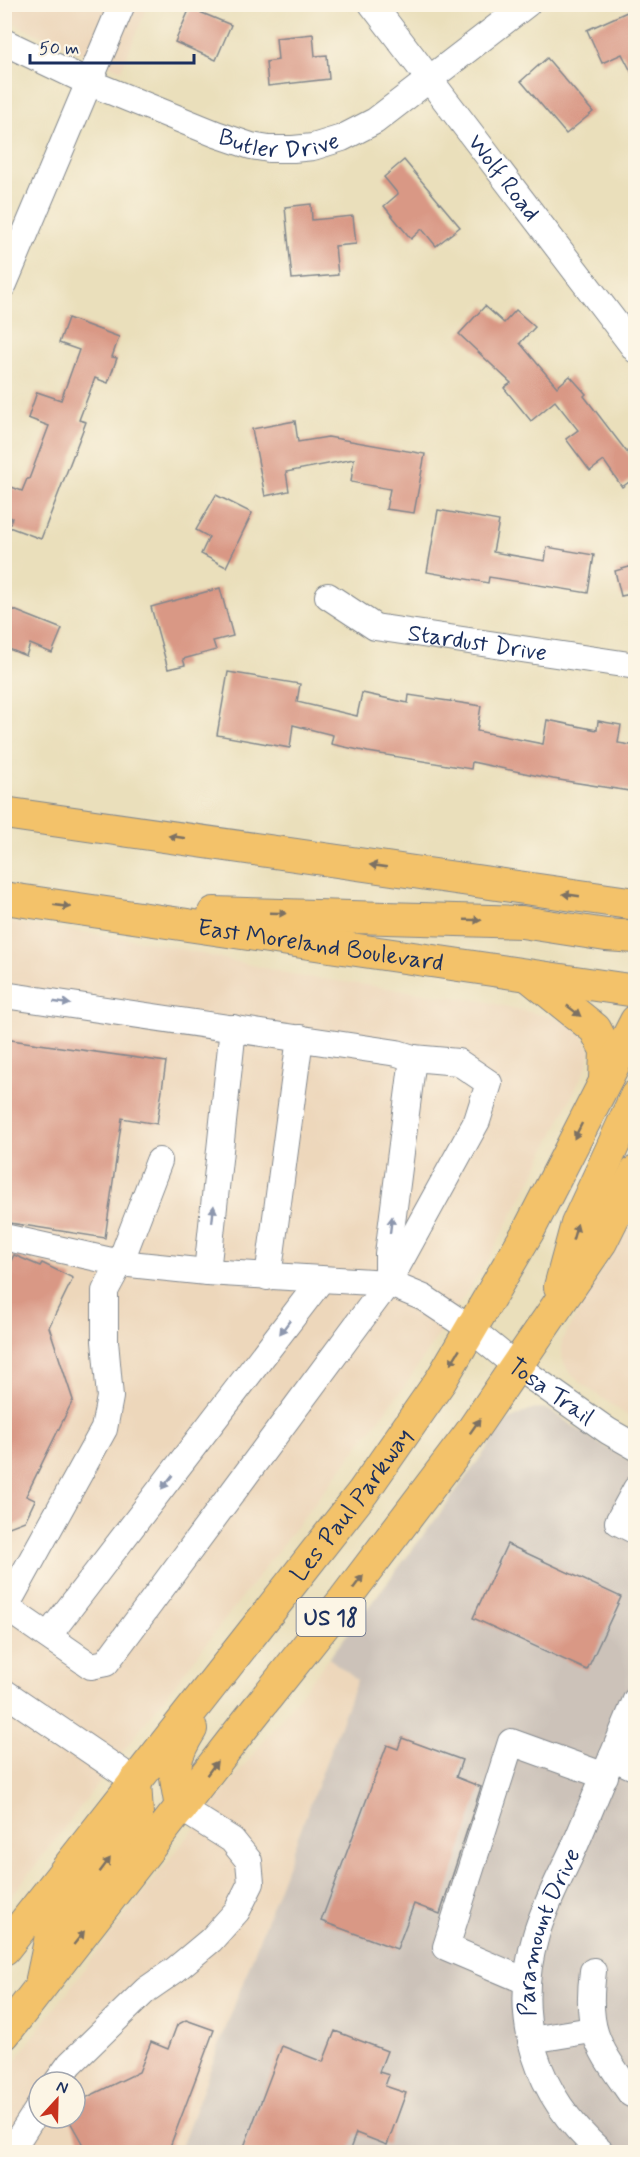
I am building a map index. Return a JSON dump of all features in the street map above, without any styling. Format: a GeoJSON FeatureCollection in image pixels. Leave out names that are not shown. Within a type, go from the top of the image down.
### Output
{"type":"FeatureCollection","features":[{"type":"Feature","properties":{"kind":"main road"},"geometry":{"type":"LineString","coordinates":[[4,813],[636,904]]}},
{"type":"Feature","properties":{"kind":"main road","name":"East Moreland Boulevard"},"geometry":{"type":"LineString","coordinates":[[4,898],[636,991]]}},
{"type":"Feature","properties":{"kind":"main road"},"geometry":{"type":"LineString","coordinates":[[135,916],[235,912],[511,921],[606,935],[636,937]]}},
{"type":"Feature","properties":{"kind":"main road"},"geometry":{"type":"LineString","coordinates":[[528,975],[595,1029],[606,1050],[605,1079]]}},
{"type":"Feature","properties":{"kind":"main road","name":"Les Paul Parkway"},"geometry":{"type":"LineString","coordinates":[[4,1949],[363,1492],[441,1380],[529,1230],[636,1021]]}},
{"type":"Feature","properties":{"kind":"main road"},"geometry":{"type":"LineString","coordinates":[[554,1308],[577,1224],[636,1096]]}},
{"type":"Feature","properties":{"kind":"main road","name":"US 18"},"geometry":{"type":"LineString","coordinates":[[4,2034],[344,1600],[469,1435],[601,1242],[634,1177]]}},
{"type":"Feature","properties":{"kind":"main road"},"geometry":{"type":"LineString","coordinates":[[181,1808],[174,1764],[178,1749],[194,1724],[289,1606],[309,1560]]}},
{"type":"Feature","properties":{"kind":"main road"},"geometry":{"type":"LineString","coordinates":[[40,1988],[51,1936],[129,1832],[137,1814],[135,1781]]}},
{"type":"Feature","properties":{"kind":"street"},"geometry":{"type":"LineString","coordinates":[[4,284],[122,4]]}},
{"type":"Feature","properties":{"kind":"street","name":"Wolf Road"},"geometry":{"type":"LineString","coordinates":[[372,4],[636,350]]}},
{"type":"Feature","properties":{"kind":"street","name":"Butler Drive"},"geometry":{"type":"LineString","coordinates":[[4,42],[88,82],[251,146],[293,149],[313,147],[342,138],[375,121],[527,4]]}},
{"type":"Feature","properties":{"kind":"street","name":"Stardust Drive"},"geometry":{"type":"LineString","coordinates":[[328,596],[375,627],[636,666]]}},
{"type":"Feature","properties":{"kind":"street"},"geometry":{"type":"LineString","coordinates":[[4,995],[300,1038],[397,1053],[413,1058],[458,1062],[489,1083],[477,1121],[388,1283],[106,1663],[90,1666],[5,1608],[104,1429],[110,1397],[105,1341],[105,1291],[120,1263],[159,1161]]}},
{"type":"Feature","properties":{"kind":"street"},"geometry":{"type":"LineString","coordinates":[[207,1272],[233,1028]]}},
{"type":"Feature","properties":{"kind":"street"},"geometry":{"type":"LineString","coordinates":[[268,1276],[300,1038]]}},
{"type":"Feature","properties":{"kind":"street"},"geometry":{"type":"LineString","coordinates":[[388,1283],[388,1254],[413,1058]]}},
{"type":"Feature","properties":{"kind":"street"},"geometry":{"type":"LineString","coordinates":[[4,1237],[120,1263],[207,1272],[388,1283]]}},
{"type":"Feature","properties":{"kind":"street"},"geometry":{"type":"LineString","coordinates":[[48,1636],[321,1280]]}},
{"type":"Feature","properties":{"kind":"street","name":"Tosa Trail"},"geometry":{"type":"LineString","coordinates":[[388,1283],[424,1298],[472,1330],[516,1366],[608,1431],[636,1447]]}},
{"type":"Feature","properties":{"kind":"street"},"geometry":{"type":"LineString","coordinates":[[636,1489],[618,1522],[636,1531]]}},
{"type":"Feature","properties":{"kind":"street"},"geometry":{"type":"LineString","coordinates":[[4,1692],[135,1781]]}},
{"type":"Feature","properties":{"kind":"street","name":"Paramount Drive"},"geometry":{"type":"LineString","coordinates":[[601,2152],[568,2119],[550,2092],[536,2061],[527,2024],[526,1981],[536,1933],[636,1700]]}},
{"type":"Feature","properties":{"kind":"street"},"geometry":{"type":"LineString","coordinates":[[526,1981],[446,1947],[511,1742],[608,1767],[636,1768]]}},
{"type":"Feature","properties":{"kind":"street"},"geometry":{"type":"LineString","coordinates":[[66,2070],[146,1990],[175,1970],[211,1940],[237,1911],[251,1883],[249,1861],[232,1840],[181,1808]]}},
{"type":"Feature","properties":{"kind":"street"},"geometry":{"type":"LineString","coordinates":[[593,1971],[589,1998],[592,2030],[604,2055],[636,2097]]}},
{"type":"Feature","properties":{"kind":"street"},"geometry":{"type":"LineString","coordinates":[[531,2040],[592,2030]]}},
{"type":"Feature","properties":{"kind":"street"},"geometry":{"type":"LineString","coordinates":[[10,2152],[27,2126]]}},
{"type":"Feature","properties":{"kind":"shaded area"},"geometry":{"type":"Polygon","coordinates":[[[4,5],[148,5],[121,70],[21,27],[5,16],[4,5]]]}},
{"type":"Feature","properties":{"kind":"shaded area"},"geometry":{"type":"Polygon","coordinates":[[[5,921],[145,941],[300,976],[483,1001],[568,1021],[578,1026],[591,1050],[588,1063],[532,1178],[488,1260],[404,1387],[5,1905],[5,921]]]}},
{"type":"Feature","properties":{"kind":"shaded area"},"geometry":{"type":"Polygon","coordinates":[[[635,1208],[635,1421],[582,1384],[568,1371],[562,1357],[562,1341],[635,1208]]]}},
{"type":"Feature","properties":{"kind":"shaded area"},"geometry":{"type":"Polygon","coordinates":[[[543,1408],[635,1464],[635,2152],[179,2152],[357,1680],[329,1658],[439,1515],[506,1422],[529,1410],[543,1408]]]}},
{"type":"Feature","properties":{"kind":"shaded area"},"geometry":{"type":"Polygon","coordinates":[[[329,1658],[357,1680],[179,2152],[5,2152],[5,2074],[111,1934],[329,1658]]]}},
{"type":"Feature","properties":{"kind":"building"},"geometry":{"type":"Polygon","coordinates":[[[190,8],[231,25],[216,60],[175,42],[190,8]]]}},
{"type":"Feature","properties":{"kind":"building"},"geometry":{"type":"Polygon","coordinates":[[[636,8],[636,81],[622,54],[602,63],[587,30],[636,8]]]}},
{"type":"Feature","properties":{"kind":"building"},"geometry":{"type":"Polygon","coordinates":[[[313,34],[315,56],[327,55],[329,79],[268,86],[266,62],[278,60],[276,38],[313,34]]]}},
{"type":"Feature","properties":{"kind":"building"},"geometry":{"type":"Polygon","coordinates":[[[547,58],[593,112],[566,134],[521,81],[547,58]]]}},
{"type":"Feature","properties":{"kind":"building"},"geometry":{"type":"Polygon","coordinates":[[[404,160],[460,227],[436,246],[422,229],[411,239],[384,206],[398,194],[384,177],[404,160]]]}},
{"type":"Feature","properties":{"kind":"building"},"geometry":{"type":"Polygon","coordinates":[[[311,204],[312,220],[353,216],[356,244],[335,246],[338,275],[292,279],[285,207],[311,204]]]}},
{"type":"Feature","properties":{"kind":"building"},"geometry":{"type":"Polygon","coordinates":[[[485,306],[504,323],[516,310],[535,327],[520,343],[557,387],[570,376],[586,394],[584,396],[636,464],[636,477],[622,487],[604,461],[590,471],[566,439],[578,430],[555,401],[531,421],[504,388],[511,383],[459,334],[485,306]]]}},
{"type":"Feature","properties":{"kind":"building"},"geometry":{"type":"Polygon","coordinates":[[[68,318],[119,337],[112,357],[117,358],[108,383],[95,378],[79,420],[86,422],[41,539],[9,527],[12,518],[4,515],[4,484],[22,491],[29,479],[49,426],[28,418],[37,392],[61,400],[79,350],[59,343],[68,318]]]}},
{"type":"Feature","properties":{"kind":"building"},"geometry":{"type":"Polygon","coordinates":[[[295,421],[298,442],[328,437],[425,454],[414,513],[386,509],[390,489],[351,482],[354,459],[286,472],[289,491],[265,496],[252,429],[295,421]]]}},
{"type":"Feature","properties":{"kind":"building"},"geometry":{"type":"Polygon","coordinates":[[[216,495],[252,513],[226,567],[201,554],[209,537],[196,530],[216,495]]]}},
{"type":"Feature","properties":{"kind":"building"},"geometry":{"type":"Polygon","coordinates":[[[438,510],[499,521],[493,552],[545,561],[547,547],[594,555],[588,593],[489,577],[488,583],[427,572],[438,510]]]}},
{"type":"Feature","properties":{"kind":"building"},"geometry":{"type":"Polygon","coordinates":[[[636,565],[636,593],[621,596],[615,571],[636,565]]]}},
{"type":"Feature","properties":{"kind":"building"},"geometry":{"type":"Polygon","coordinates":[[[220,588],[233,636],[213,641],[216,650],[183,659],[185,665],[168,669],[151,607],[220,588]]]}},
{"type":"Feature","properties":{"kind":"building"},"geometry":{"type":"Polygon","coordinates":[[[4,606],[62,629],[52,653],[30,644],[26,656],[4,647],[4,606]]]}},
{"type":"Feature","properties":{"kind":"building"},"geometry":{"type":"Polygon","coordinates":[[[228,672],[300,684],[297,702],[357,716],[362,693],[408,703],[409,695],[481,706],[477,731],[543,744],[547,720],[597,730],[598,721],[621,725],[618,743],[636,746],[636,792],[553,779],[472,762],[471,769],[368,752],[331,744],[333,735],[293,725],[290,748],[217,735],[228,672]]]}},
{"type":"Feature","properties":{"kind":"building"},"geometry":{"type":"Polygon","coordinates":[[[4,1039],[166,1062],[157,1124],[122,1118],[105,1238],[4,1222],[4,1039]]]}},
{"type":"Feature","properties":{"kind":"building"},"geometry":{"type":"Polygon","coordinates":[[[14,1255],[40,1266],[42,1263],[73,1278],[49,1327],[73,1400],[26,1496],[35,1500],[25,1521],[4,1529],[4,1274],[14,1255]]]}},
{"type":"Feature","properties":{"kind":"building"},"geometry":{"type":"Polygon","coordinates":[[[507,1544],[621,1597],[587,1670],[473,1618],[507,1544]]]}},
{"type":"Feature","properties":{"kind":"building"},"geometry":{"type":"Polygon","coordinates":[[[402,1738],[462,1760],[456,1777],[481,1787],[440,1914],[414,1904],[397,1949],[321,1921],[387,1745],[398,1749],[402,1738]]]}},
{"type":"Feature","properties":{"kind":"building"},"geometry":{"type":"Polygon","coordinates":[[[186,2020],[214,2030],[168,2152],[87,2152],[75,2130],[87,2130],[87,2097],[139,2072],[151,2042],[168,2049],[177,2025],[186,2020]]]}},
{"type":"Feature","properties":{"kind":"building"},"geometry":{"type":"Polygon","coordinates":[[[335,2031],[387,2051],[379,2072],[389,2075],[385,2086],[406,2093],[387,2145],[356,2133],[349,2152],[242,2152],[282,2046],[323,2062],[335,2031]]]}}]}
